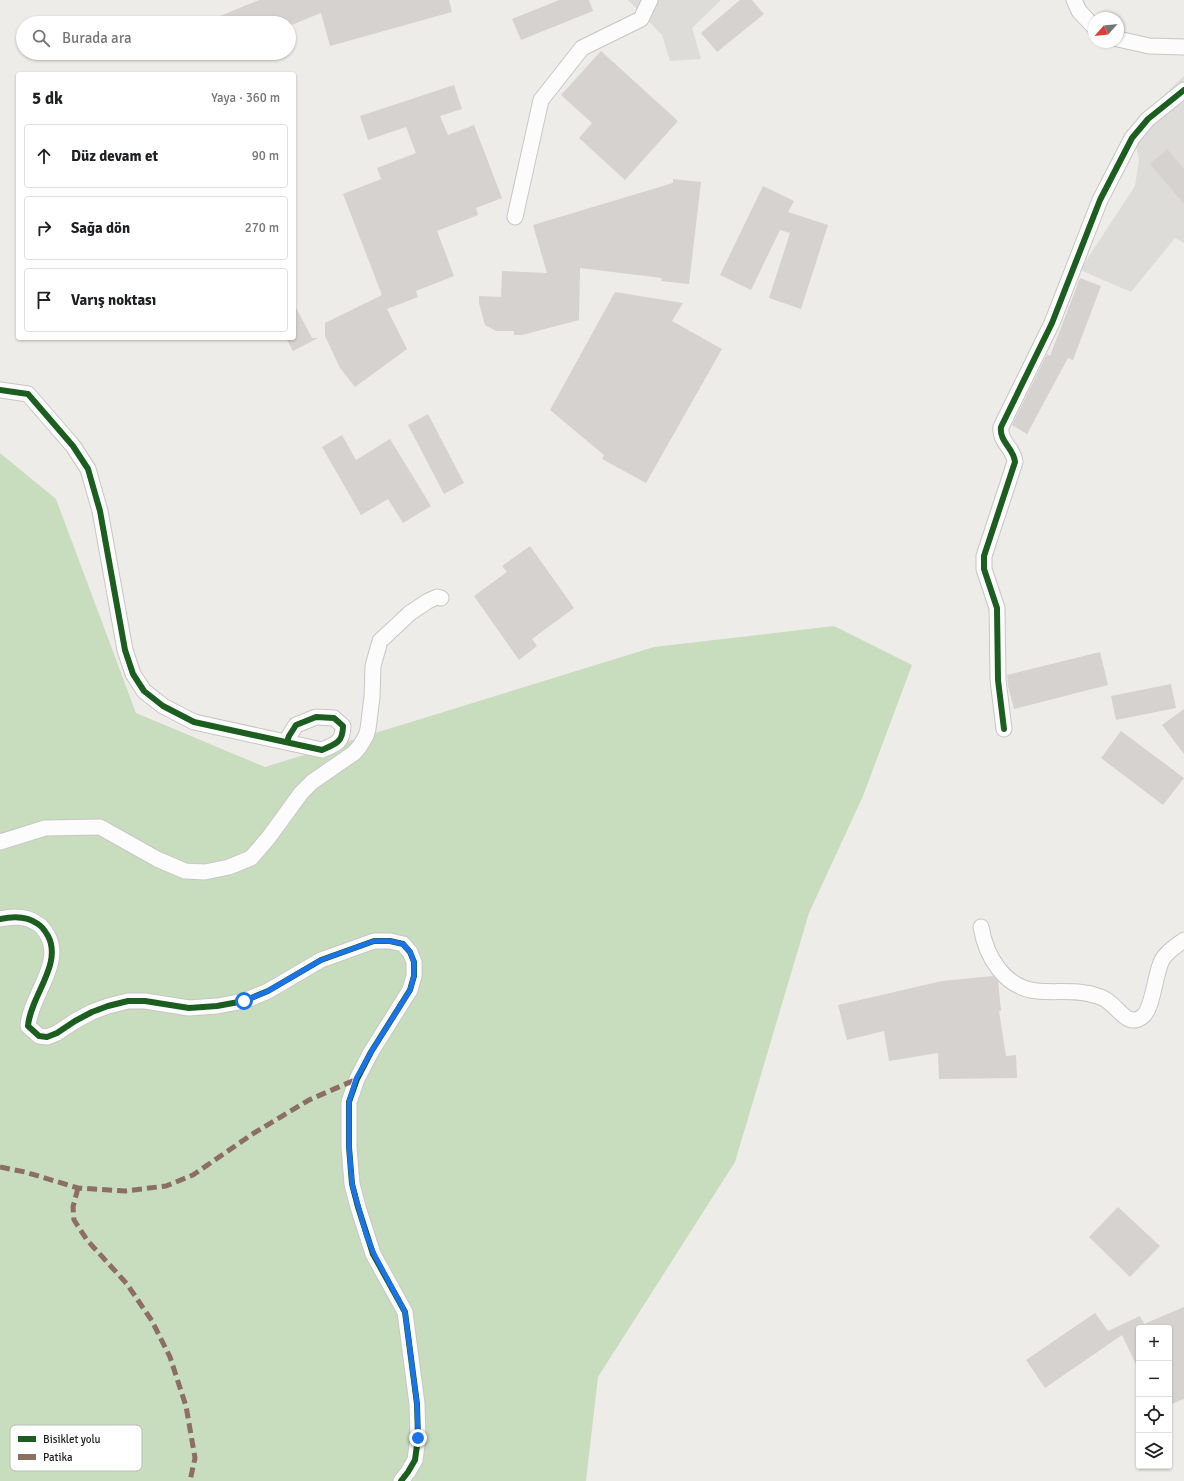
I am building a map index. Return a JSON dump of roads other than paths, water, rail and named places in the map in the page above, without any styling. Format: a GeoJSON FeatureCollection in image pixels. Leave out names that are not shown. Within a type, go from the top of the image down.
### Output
{"type":"FeatureCollection","features":[{"type":"Feature","properties":{"kind":"street"},"geometry":{"type":"LineString","coordinates":[[514,217],[541,100],[582,48],[641,19],[650,0]]}},
{"type":"Feature","properties":{"kind":"street"},"geometry":{"type":"LineString","coordinates":[[1074,0],[1079,11],[1088,21]]}},
{"type":"Feature","properties":{"kind":"street"},"geometry":{"type":"LineString","coordinates":[[1124,40],[1149,46],[1184,47]]}},
{"type":"Feature","properties":{"kind":"street"},"geometry":{"type":"LineString","coordinates":[[1004,729],[998,680],[997,608],[984,569],[984,556],[1015,462],[1013,454],[1002,438],[1001,427],[1052,323],[1100,200],[1132,138],[1148,119],[1184,90]]}},
{"type":"Feature","properties":{"kind":"street"},"geometry":{"type":"LineString","coordinates":[[0,390],[28,394],[73,446],[88,469],[100,511],[125,650],[133,674],[144,691],[163,706],[194,722],[287,742]]}},
{"type":"Feature","properties":{"kind":"street"},"geometry":{"type":"LineString","coordinates":[[0,842],[44,828],[100,827],[157,859],[185,871],[205,872],[229,867],[251,858],[269,837],[301,793],[312,782],[354,753],[366,736],[372,697],[373,666],[380,641],[410,613],[432,599],[441,598]]}},
{"type":"Feature","properties":{"kind":"street"},"geometry":{"type":"LineString","coordinates":[[0,919],[20,917],[34,921],[42,927],[50,940],[53,952],[50,967],[32,1009],[28,1026],[39,1036],[46,1037],[57,1033],[92,1012],[128,1001],[145,1001],[189,1008],[217,1006],[244,1001],[268,991],[321,960],[374,941],[390,941],[403,944],[410,952],[414,962],[414,976],[410,990],[356,1079],[349,1102],[349,1147],[352,1184],[358,1207],[374,1254],[405,1312],[406,1318],[417,1404],[418,1438],[415,1460],[408,1472],[400,1481]]}},
{"type":"Feature","properties":{"kind":"street"},"geometry":{"type":"LineString","coordinates":[[981,927],[985,945],[994,963],[1007,978],[1035,991],[1095,995],[1109,1002],[1122,1016],[1130,1020],[1138,1019],[1145,1014],[1149,1006],[1159,968],[1163,960],[1173,948],[1184,940]]}}]}
